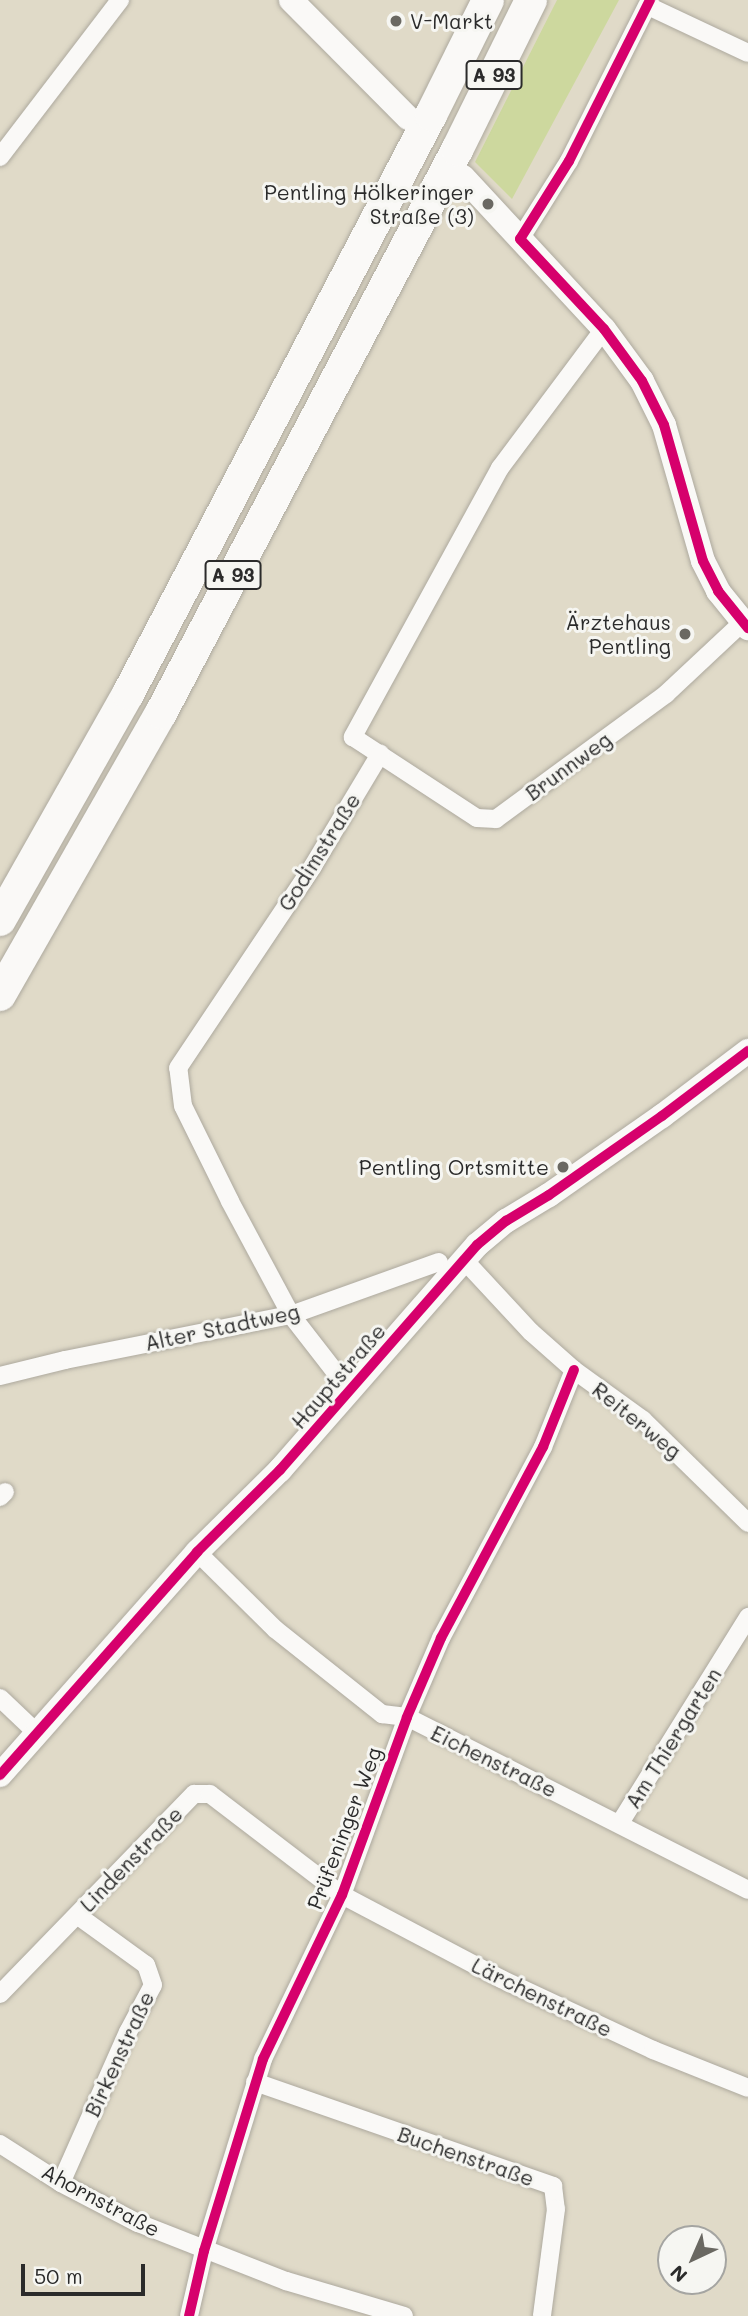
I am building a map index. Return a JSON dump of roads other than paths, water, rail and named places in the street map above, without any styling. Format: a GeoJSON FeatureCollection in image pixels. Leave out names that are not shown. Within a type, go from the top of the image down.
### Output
{"type":"FeatureCollection","features":[{"type":"Feature","properties":{"kind":"highway","name":"A 93"},"geometry":{"type":"LineString","coordinates":[[0,920],[128,695],[431,116],[488,0]]}},
{"type":"Feature","properties":{"kind":"highway","name":"A 93"},"geometry":{"type":"LineString","coordinates":[[0,995],[161,713],[450,162],[531,0]]}},
{"type":"Feature","properties":{"kind":"street"},"geometry":{"type":"LineString","coordinates":[[0,157],[120,0]]}},
{"type":"Feature","properties":{"kind":"street"},"geometry":{"type":"LineString","coordinates":[[291,0],[408,118]]}},
{"type":"Feature","properties":{"kind":"street"},"geometry":{"type":"LineString","coordinates":[[520,239],[569,161],[649,3],[748,53]]}},
{"type":"Feature","properties":{"kind":"street"},"geometry":{"type":"LineString","coordinates":[[463,177],[604,329],[642,381],[664,425],[703,561],[718,592],[745,625]]}},
{"type":"Feature","properties":{"kind":"street"},"geometry":{"type":"LineString","coordinates":[[380,754],[353,737],[500,468],[604,329]]}},
{"type":"Feature","properties":{"kind":"street","name":"Brunnweg"},"geometry":{"type":"LineString","coordinates":[[380,754],[477,818],[496,819],[666,694],[745,625]]}},
{"type":"Feature","properties":{"kind":"street","name":"Godimstraße"},"geometry":{"type":"LineString","coordinates":[[350,1391],[291,1315],[183,1106],[178,1068],[313,866],[380,754]]}},
{"type":"Feature","properties":{"kind":"street","name":"Hauptstraße"},"geometry":{"type":"LineString","coordinates":[[0,1775],[197,1552],[280,1470],[477,1245],[506,1221],[559,1188],[748,1051]]}},
{"type":"Feature","properties":{"kind":"street","name":"Reiterweg"},"geometry":{"type":"LineString","coordinates":[[465,1261],[531,1332],[574,1370],[643,1420],[748,1523]]}},
{"type":"Feature","properties":{"kind":"street","name":"Alter Stadtweg"},"geometry":{"type":"LineString","coordinates":[[0,1376],[65,1360],[291,1315],[439,1262]]}},
{"type":"Feature","properties":{"kind":"street","name":"Prüfeninger Weg"},"geometry":{"type":"LineString","coordinates":[[188,2316],[204,2251],[263,2059],[342,1895],[407,1717],[440,1638],[543,1447],[574,1370]]}},
{"type":"Feature","properties":{"kind":"street","name":"Eichenstraße"},"geometry":{"type":"LineString","coordinates":[[197,1552],[275,1629],[382,1714],[407,1717],[748,1890]]}},
{"type":"Feature","properties":{"kind":"street","name":"Am Thiergarten"},"geometry":{"type":"LineString","coordinates":[[620,1823],[748,1617]]}},
{"type":"Feature","properties":{"kind":"street"},"geometry":{"type":"LineString","coordinates":[[0,1698],[38,1734]]}},
{"type":"Feature","properties":{"kind":"street","name":"Lindenstraße"},"geometry":{"type":"LineString","coordinates":[[0,1994],[194,1794],[210,1794],[342,1895]]}},
{"type":"Feature","properties":{"kind":"street","name":"Lärchenstraße"},"geometry":{"type":"LineString","coordinates":[[342,1895],[501,1979],[653,2050],[748,2088]]}},
{"type":"Feature","properties":{"kind":"street","name":"Birkenstraße"},"geometry":{"type":"LineString","coordinates":[[61,2183],[128,2032],[152,1985],[146,1965],[77,1915]]}},
{"type":"Feature","properties":{"kind":"street","name":"Buchenstraße"},"geometry":{"type":"LineString","coordinates":[[255,2082],[553,2186],[556,2209],[542,2316]]}},
{"type":"Feature","properties":{"kind":"street","name":"Ahornstraße"},"geometry":{"type":"LineString","coordinates":[[0,2144],[61,2183],[138,2223],[286,2281],[404,2316]]}},
{"type":"Feature","properties":{"kind":"place","name":"V-Markt"},"geometry":{"type":"Point","coordinates":[396,21]}},
{"type":"Feature","properties":{"kind":"place","name":"Pentling Hölkeringer Straße (3)"},"geometry":{"type":"Point","coordinates":[488,204]}},
{"type":"Feature","properties":{"kind":"place","name":"Ärztehaus Pentling"},"geometry":{"type":"Point","coordinates":[685,634]}},
{"type":"Feature","properties":{"kind":"place","name":"Pentling Ortsmitte"},"geometry":{"type":"Point","coordinates":[563,1167]}}]}
